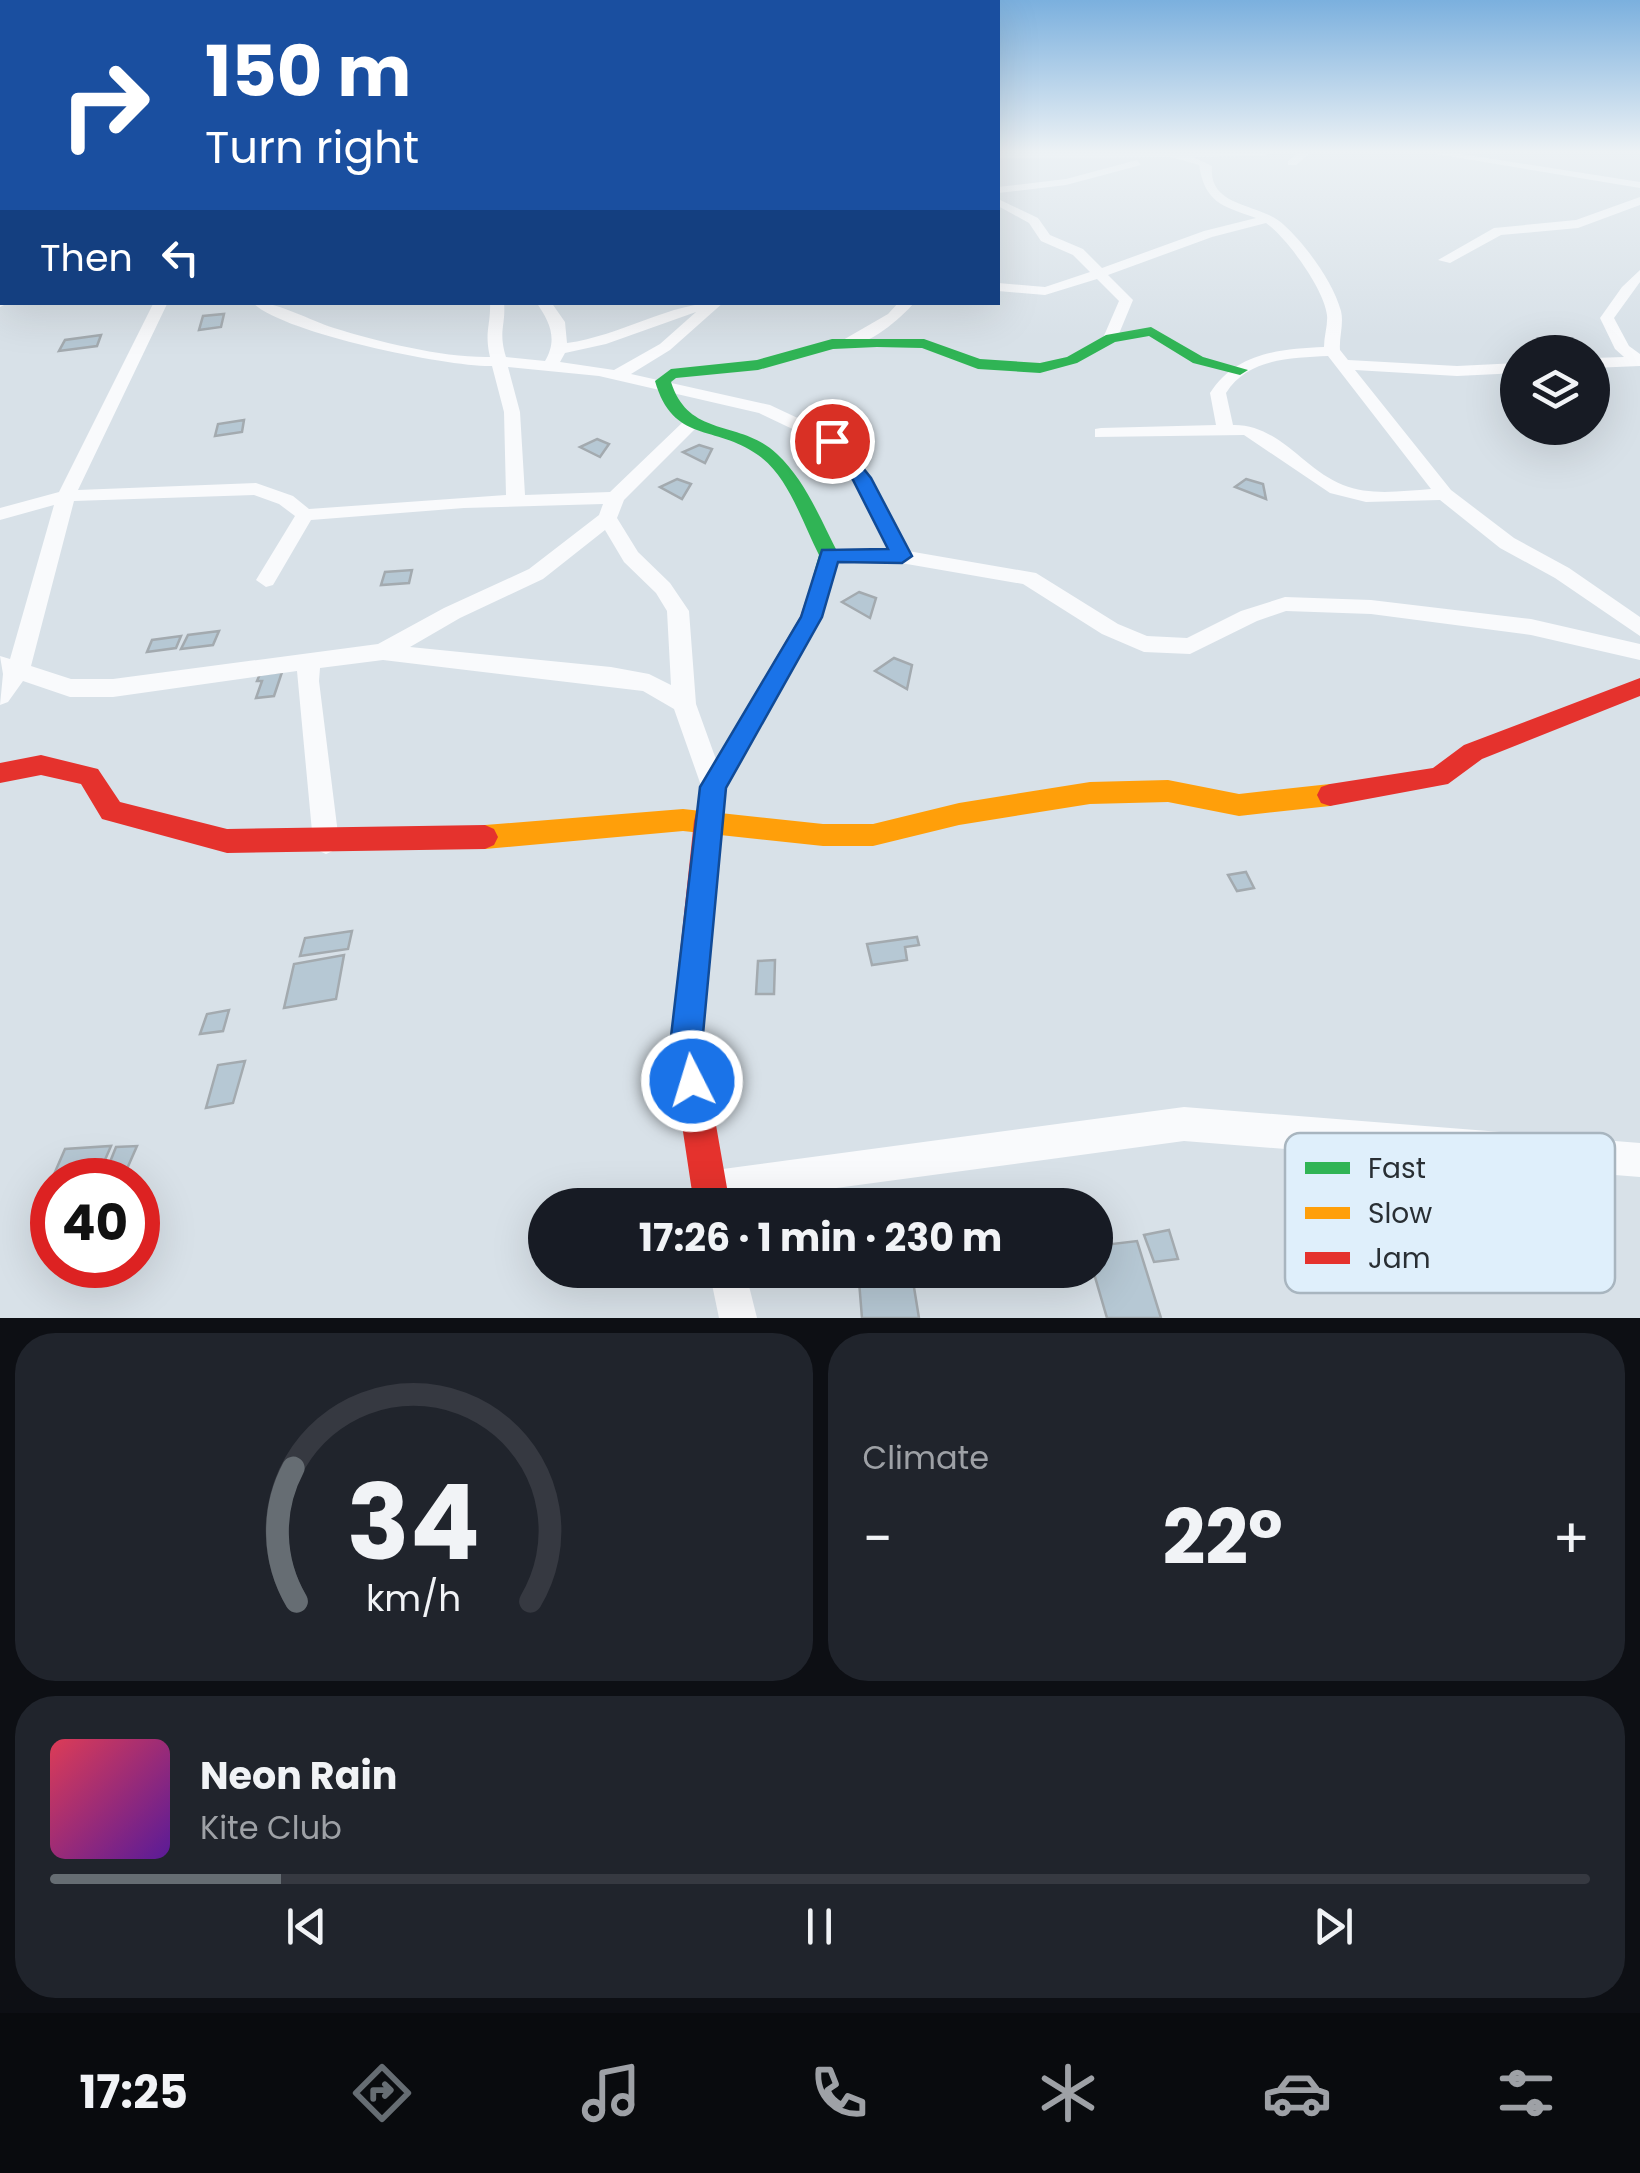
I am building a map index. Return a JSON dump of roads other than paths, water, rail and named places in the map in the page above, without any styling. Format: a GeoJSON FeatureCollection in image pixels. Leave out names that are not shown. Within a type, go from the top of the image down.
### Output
{"type":"FeatureCollection","features":[{"type":"Feature","properties":{"kind":"street"},"geometry":{"type":"LineString","coordinates":[[1022,215],[1034,221],[1045,238],[1078,252],[1126,300],[1111,338]]}},
{"type":"Feature","properties":{"kind":"street"},"geometry":{"type":"LineString","coordinates":[[1253,215],[1283,229],[1334,312],[1332,350],[1444,494],[1507,543],[1575,582],[1640,628]]}},
{"type":"Feature","properties":{"kind":"street"},"geometry":{"type":"LineString","coordinates":[[1445,260],[1498,231],[1578,224],[1603,215]]}},
{"type":"Feature","properties":{"kind":"street"},"geometry":{"type":"LineString","coordinates":[[1000,286],[1044,290],[1208,234],[1266,219]]}},
{"type":"Feature","properties":{"kind":"street"},"geometry":{"type":"LineString","coordinates":[[1640,274],[1620,294],[1618,304],[1607,318],[1623,349],[1640,361]]}},
{"type":"Feature","properties":{"kind":"street"},"geometry":{"type":"LineString","coordinates":[[0,696],[66,496],[158,305]]}},
{"type":"Feature","properties":{"kind":"street"},"geometry":{"type":"LineString","coordinates":[[262,305],[267,310],[309,320],[329,331],[464,362],[599,370],[662,387],[738,400],[832,441],[862,478],[902,556]]}},
{"type":"Feature","properties":{"kind":"street"},"geometry":{"type":"LineString","coordinates":[[496,305],[498,316],[492,335],[512,412],[516,501]]}},
{"type":"Feature","properties":{"kind":"street"},"geometry":{"type":"LineString","coordinates":[[545,305],[558,322],[560,349],[549,368]]}},
{"type":"Feature","properties":{"kind":"street"},"geometry":{"type":"LineString","coordinates":[[560,349],[632,332],[680,311],[705,305]]}},
{"type":"Feature","properties":{"kind":"street"},"geometry":{"type":"LineString","coordinates":[[616,376],[665,347],[714,305]]}},
{"type":"Feature","properties":{"kind":"street"},"geometry":{"type":"LineString","coordinates":[[848,343],[893,317],[905,305]]}},
{"type":"Feature","properties":{"kind":"street"},"geometry":{"type":"LineString","coordinates":[[709,1188],[686,1045],[713,787],[812,617],[829,555],[767,452],[739,436],[690,425],[675,412],[662,381],[671,374],[758,365],[807,348],[848,343],[924,344],[978,364],[1023,369],[1072,360],[1111,338],[1151,331],[1198,360],[1240,370]]}},
{"type":"Feature","properties":{"kind":"street"},"geometry":{"type":"LineString","coordinates":[[1226,430],[1218,394],[1240,370],[1280,354],[1332,350]]}},
{"type":"Feature","properties":{"kind":"street"},"geometry":{"type":"LineString","coordinates":[[1610,363],[1640,361]]}},
{"type":"Feature","properties":{"kind":"street"},"geometry":{"type":"LineString","coordinates":[[1345,364],[1457,371],[1500,369]]}},
{"type":"Feature","properties":{"kind":"street"},"geometry":{"type":"LineString","coordinates":[[383,652],[452,613],[536,574],[611,508],[690,425]]}},
{"type":"Feature","properties":{"kind":"street"},"geometry":{"type":"LineString","coordinates":[[1101,432],[1246,430],[1268,440],[1322,482],[1355,496],[1444,494]]}},
{"type":"Feature","properties":{"kind":"street"},"geometry":{"type":"LineString","coordinates":[[0,514],[66,496],[256,490],[286,500],[304,515],[516,501],[611,508]]}},
{"type":"Feature","properties":{"kind":"street"},"geometry":{"type":"LineString","coordinates":[[611,508],[631,557],[663,588],[678,611],[684,704],[713,787]]}},
{"type":"Feature","properties":{"kind":"street"},"geometry":{"type":"LineString","coordinates":[[266,580],[304,515]]}},
{"type":"Feature","properties":{"kind":"street"},"geometry":{"type":"LineString","coordinates":[[829,555],[902,556],[1029,578],[1110,630],[1144,644],[1190,646],[1249,616],[1286,604],[1370,607],[1531,628],[1640,652]]}},
{"type":"Feature","properties":{"kind":"street"},"geometry":{"type":"LineString","coordinates":[[9,666],[70,688],[112,688],[383,652],[611,676],[650,683],[684,704]]}},
{"type":"Feature","properties":{"kind":"street"},"geometry":{"type":"LineString","coordinates":[[310,661],[307,681],[326,842]]}},
{"type":"Feature","properties":{"kind":"street"},"geometry":{"type":"LineString","coordinates":[[0,773],[41,765],[88,776],[111,811],[227,841],[524,836],[650,822],[707,821],[823,835],[873,835],[960,814],[1090,793],[1168,791],[1239,804],[1322,797],[1439,776],[1473,752],[1640,687]]}},
{"type":"Feature","properties":{"kind":"street"},"geometry":{"type":"LineString","coordinates":[[763,1188],[1184,1124],[1298,1133]]}},
{"type":"Feature","properties":{"kind":"street"},"geometry":{"type":"LineString","coordinates":[[1615,1158],[1640,1160]]}},
{"type":"Feature","properties":{"kind":"street"},"geometry":{"type":"LineString","coordinates":[[731,1288],[738,1318]]}}]}
